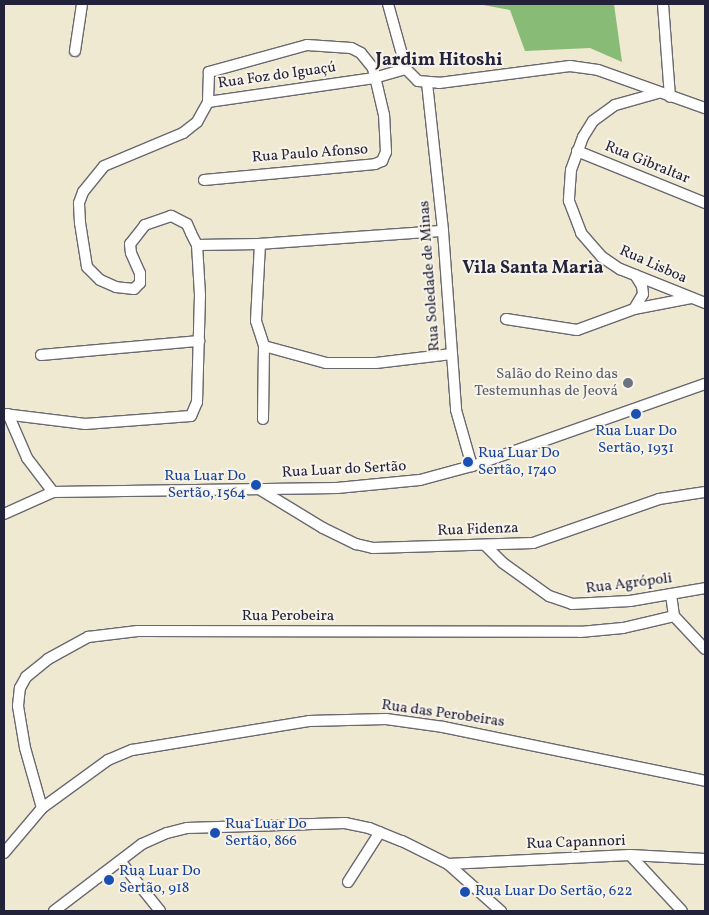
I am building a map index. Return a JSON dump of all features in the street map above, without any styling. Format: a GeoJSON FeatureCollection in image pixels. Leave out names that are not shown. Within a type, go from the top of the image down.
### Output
{"type":"FeatureCollection","features":[{"type":"Feature","properties":{"kind":"street"},"geometry":{"type":"LineString","coordinates":[[75,51],[82,4]]}},
{"type":"Feature","properties":{"kind":"street"},"geometry":{"type":"LineString","coordinates":[[388,4],[406,69],[411,76],[427,83],[570,66],[598,70],[658,93],[705,108]]}},
{"type":"Feature","properties":{"kind":"street"},"geometry":{"type":"LineString","coordinates":[[663,4],[670,97]]}},
{"type":"Feature","properties":{"kind":"street"},"geometry":{"type":"LineString","coordinates":[[208,102],[210,72],[306,45],[350,48],[362,53],[373,73]]}},
{"type":"Feature","properties":{"kind":"street","name":"Rua Foz do Iguaçú"},"geometry":{"type":"LineString","coordinates":[[6,414],[85,424],[191,416],[197,402],[199,342],[196,246],[187,224],[178,218],[157,218],[145,224],[130,244],[131,253],[140,272],[140,282],[134,289],[116,287],[100,280],[87,267],[79,203],[91,179],[104,166],[183,133],[197,122],[208,102],[406,69]]}},
{"type":"Feature","properties":{"kind":"street","name":"Rua Paulo Afonso"},"geometry":{"type":"LineString","coordinates":[[204,180],[382,162],[386,152],[384,115],[373,73]]}},
{"type":"Feature","properties":{"kind":"street","name":"Rua Soledade de Minas"},"geometry":{"type":"LineString","coordinates":[[427,83],[443,231],[450,354],[456,410],[472,466]]}},
{"type":"Feature","properties":{"kind":"street","name":"Rua Lisboa"},"geometry":{"type":"LineString","coordinates":[[658,93],[626,100],[600,114],[589,126],[577,151],[568,187],[575,221],[602,257],[634,275],[705,303]]}},
{"type":"Feature","properties":{"kind":"street","name":"Rua Gibraltar"},"geometry":{"type":"LineString","coordinates":[[577,151],[705,203]]}},
{"type":"Feature","properties":{"kind":"street"},"geometry":{"type":"LineString","coordinates":[[196,246],[260,244],[443,231]]}},
{"type":"Feature","properties":{"kind":"street"},"geometry":{"type":"LineString","coordinates":[[260,244],[256,321],[264,346],[263,419]]}},
{"type":"Feature","properties":{"kind":"street"},"geometry":{"type":"LineString","coordinates":[[634,275],[642,286],[643,294],[634,309]]}},
{"type":"Feature","properties":{"kind":"street"},"geometry":{"type":"LineString","coordinates":[[506,319],[577,330],[634,309],[691,298]]}},
{"type":"Feature","properties":{"kind":"street"},"geometry":{"type":"LineString","coordinates":[[41,355],[199,342]]}},
{"type":"Feature","properties":{"kind":"street"},"geometry":{"type":"LineString","coordinates":[[264,346],[326,363],[376,363],[450,354]]}},
{"type":"Feature","properties":{"kind":"street","name":"Rua Luar do Sertão"},"geometry":{"type":"LineString","coordinates":[[4,514],[53,492],[258,489],[398,484],[472,466],[705,384]]}},
{"type":"Feature","properties":{"kind":"street"},"geometry":{"type":"LineString","coordinates":[[6,414],[27,458],[53,492]]}},
{"type":"Feature","properties":{"kind":"street","name":"Rua Fidenza"},"geometry":{"type":"LineString","coordinates":[[258,489],[356,544],[373,548],[486,546],[533,543],[659,499],[705,492]]}},
{"type":"Feature","properties":{"kind":"street","name":"Rua Agrópoli"},"geometry":{"type":"LineString","coordinates":[[486,546],[502,563],[549,596],[572,604],[630,601],[705,588]]}},
{"type":"Feature","properties":{"kind":"street"},"geometry":{"type":"LineString","coordinates":[[670,594],[674,616],[705,649]]}},
{"type":"Feature","properties":{"kind":"street","name":"Rua Perobeira"},"geometry":{"type":"LineString","coordinates":[[42,808],[25,748],[18,706],[20,688],[26,678],[48,659],[88,637],[138,631],[580,632],[624,628],[674,616]]}},
{"type":"Feature","properties":{"kind":"street","name":"Rua das Perobeiras"},"geometry":{"type":"LineString","coordinates":[[4,853],[42,808],[108,760],[132,750],[309,721],[344,718],[386,719],[443,727],[705,780]]}},
{"type":"Feature","properties":{"kind":"street"},"geometry":{"type":"LineString","coordinates":[[54,911],[142,844],[187,828],[344,823],[380,832],[448,864],[501,911]]}},
{"type":"Feature","properties":{"kind":"street"},"geometry":{"type":"LineString","coordinates":[[348,882],[380,832]]}},
{"type":"Feature","properties":{"kind":"street"},"geometry":{"type":"LineString","coordinates":[[630,856],[682,911]]}},
{"type":"Feature","properties":{"kind":"street","name":"Rua Capannori"},"geometry":{"type":"LineString","coordinates":[[448,864],[630,856],[705,859]]}},
{"type":"Feature","properties":{"kind":"street"},"geometry":{"type":"LineString","coordinates":[[120,861],[160,911]]}},
{"type":"Feature","properties":{"kind":"green space"},"geometry":{"type":"Polygon","coordinates":[[[478,4],[614,4],[622,62],[590,48],[525,51],[510,10],[478,4]]]}},
{"type":"Feature","properties":{"kind":"place","name":"Salão do Reino das Testemunhas de Jeová"},"geometry":{"type":"Point","coordinates":[628,383]}},
{"type":"Feature","properties":{"kind":"place","name":"Rua Luar Do Sertão, 1931"},"geometry":{"type":"Point","coordinates":[636,414]}},
{"type":"Feature","properties":{"kind":"place","name":"Rua Luar Do Sertão, 1740"},"geometry":{"type":"Point","coordinates":[468,462]}},
{"type":"Feature","properties":{"kind":"place","name":"Rua Luar Do Sertão, 1564"},"geometry":{"type":"Point","coordinates":[256,485]}},
{"type":"Feature","properties":{"kind":"place","name":"Rua Luar Do Sertão, 866"},"geometry":{"type":"Point","coordinates":[215,833]}},
{"type":"Feature","properties":{"kind":"place","name":"Rua Luar Do Sertão, 918"},"geometry":{"type":"Point","coordinates":[109,880]}},
{"type":"Feature","properties":{"kind":"place","name":"Rua Luar Do Sertão, 622"},"geometry":{"type":"Point","coordinates":[465,892]}},
{"type":"Feature","properties":{"kind":"district","name":"Jardim Hitoshi"},"geometry":{"type":"Point","coordinates":[439,61]}},
{"type":"Feature","properties":{"kind":"district","name":"Vila Santa Maria"},"geometry":{"type":"Point","coordinates":[533,269]}}]}
